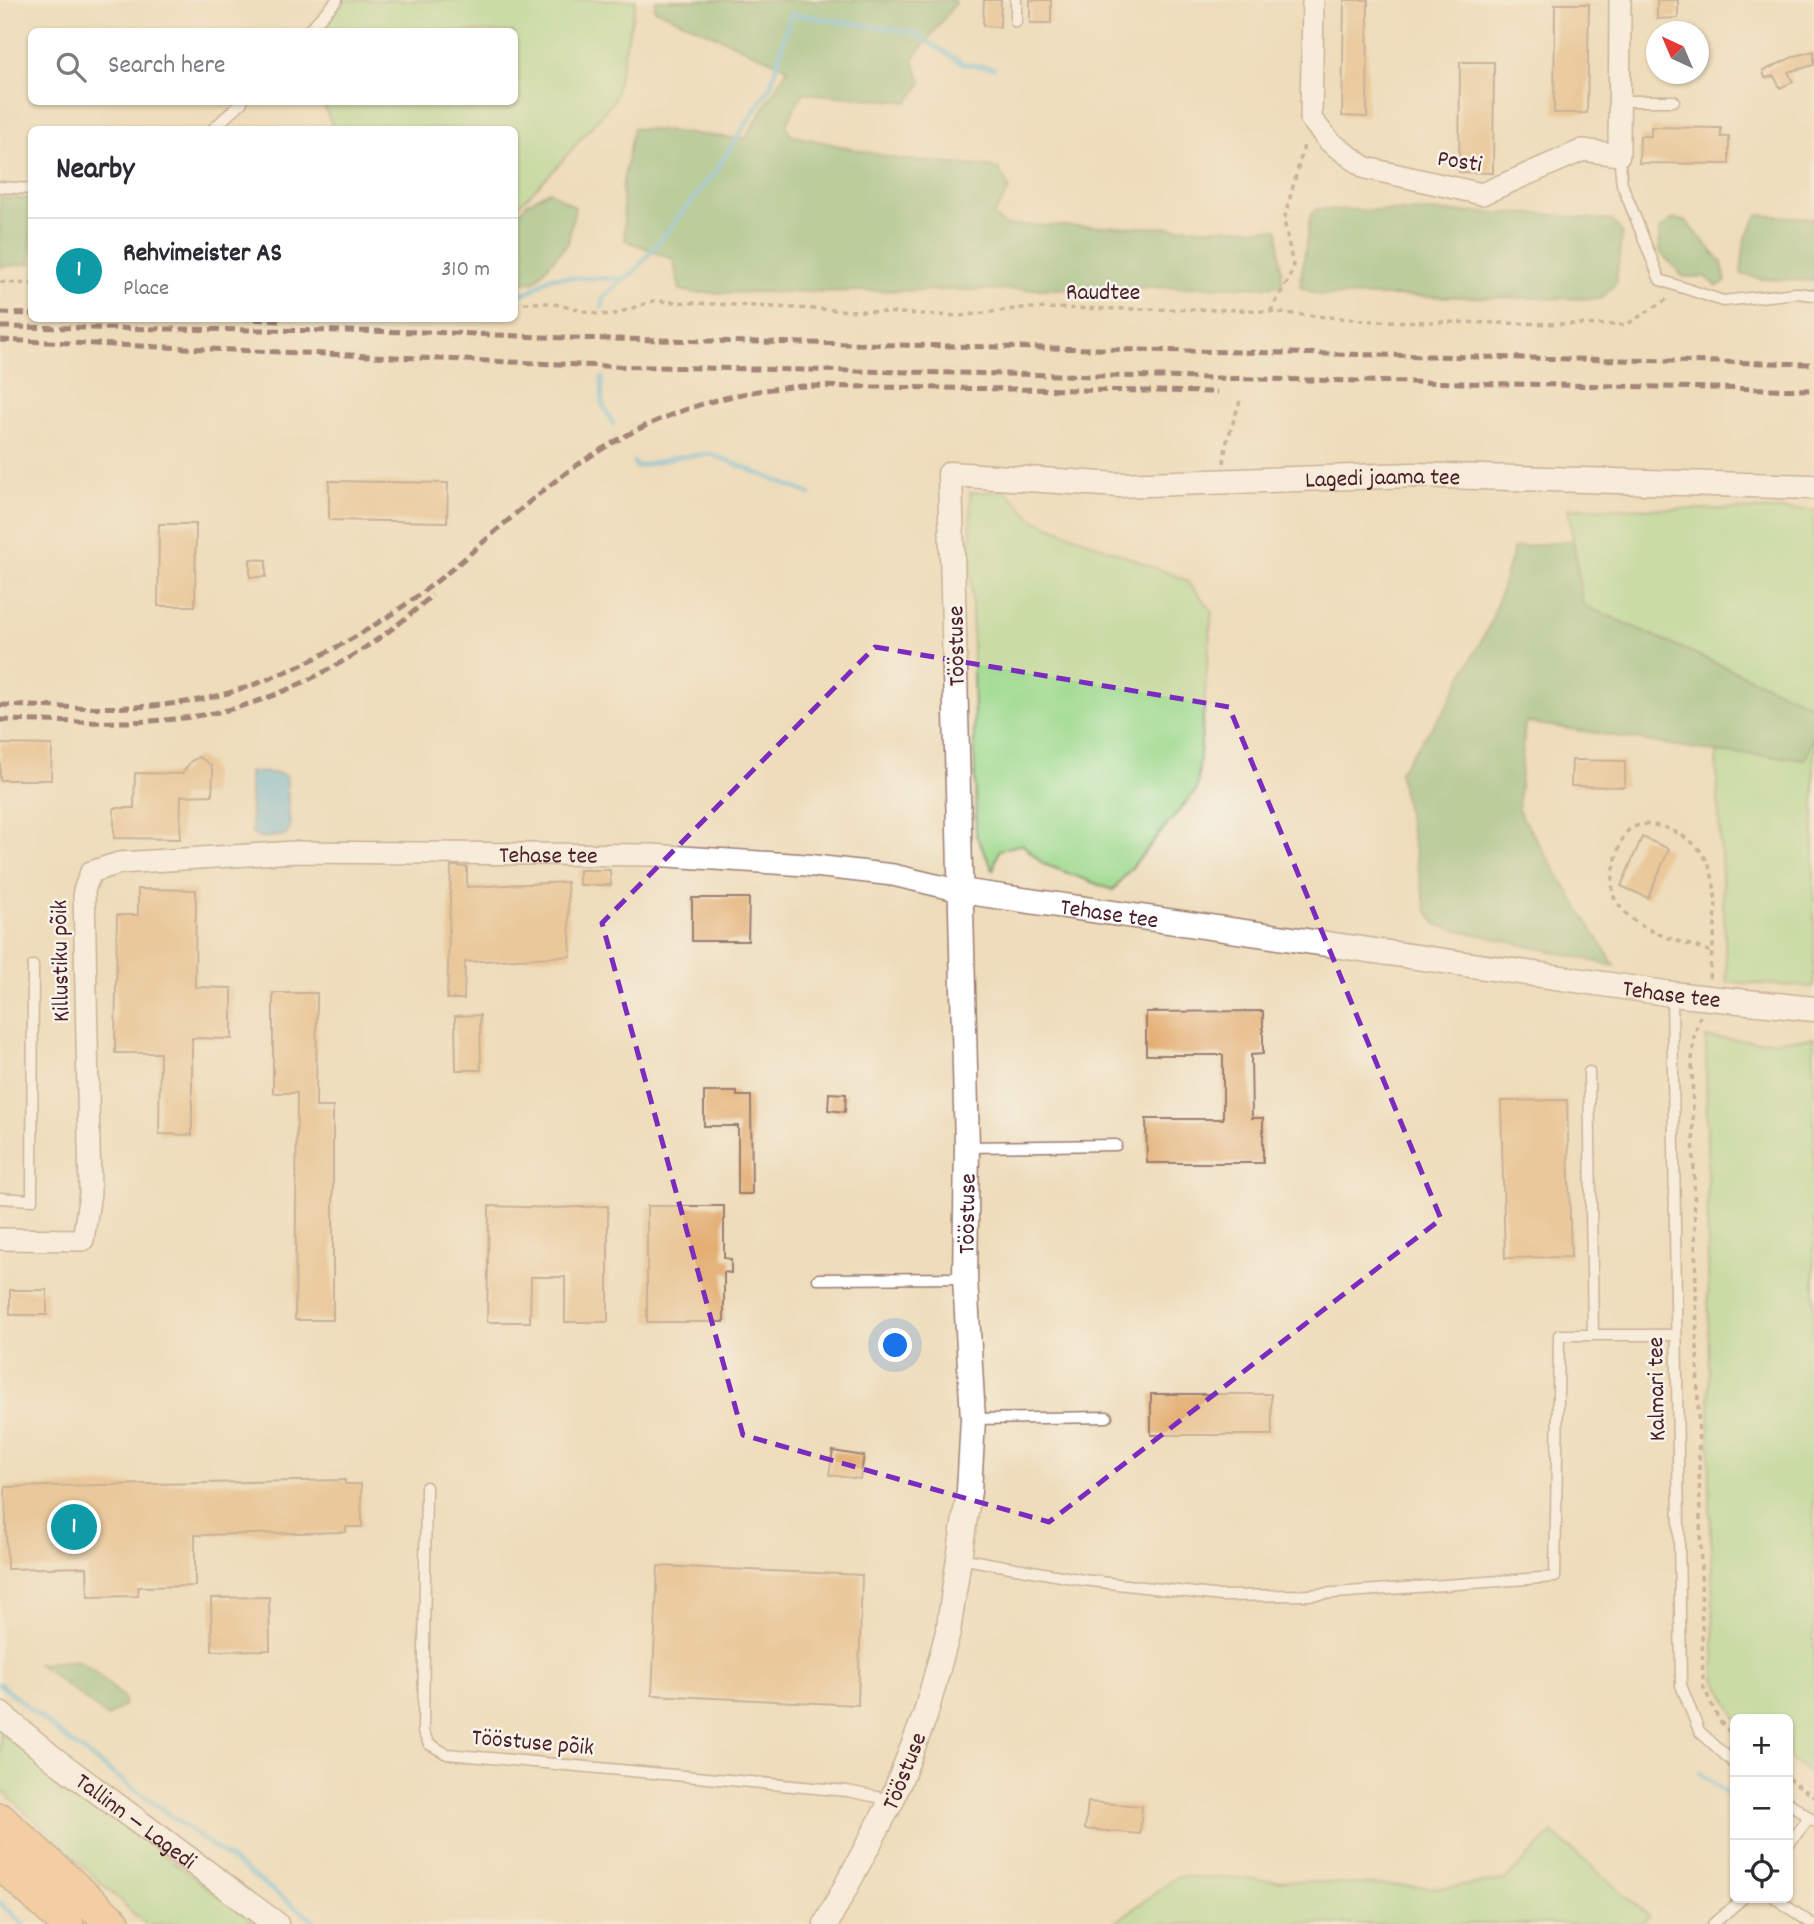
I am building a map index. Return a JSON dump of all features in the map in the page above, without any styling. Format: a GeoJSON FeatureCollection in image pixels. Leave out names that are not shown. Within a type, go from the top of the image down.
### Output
{"type":"FeatureCollection","features":[{"type":"Feature","properties":{"kind":"highway"},"geometry":{"type":"LineString","coordinates":[[0,1820],[114,1924]]}},
{"type":"Feature","properties":{"kind":"highway"},"geometry":{"type":"LineString","coordinates":[[0,1860],[67,1924]]}},
{"type":"Feature","properties":{"kind":"street"},"geometry":{"type":"LineString","coordinates":[[1311,119],[1314,0]]}},
{"type":"Feature","properties":{"kind":"street"},"geometry":{"type":"LineString","coordinates":[[1619,155],[1620,0]]}},
{"type":"Feature","properties":{"kind":"street","name":"Posti"},"geometry":{"type":"LineString","coordinates":[[1311,119],[1330,142],[1366,168],[1482,194],[1583,150],[1619,155]]}},
{"type":"Feature","properties":{"kind":"street","name":"Lagedi jaama tee"},"geometry":{"type":"LineString","coordinates":[[950,474],[1118,485],[1413,475],[1814,487]]}},
{"type":"Feature","properties":{"kind":"street","name":"Tööstuse"},"geometry":{"type":"LineString","coordinates":[[826,1924],[892,1800],[925,1716],[948,1632],[969,1492],[972,1419],[965,1278],[967,1147],[950,474]]}},
{"type":"Feature","properties":{"kind":"street","name":"Killustiku põik"},"geometry":{"type":"LineString","coordinates":[[0,1239],[83,1240],[90,1193],[84,890],[91,872],[119,863],[295,852],[404,854]]}},
{"type":"Feature","properties":{"kind":"street","name":"Tehase tee"},"geometry":{"type":"LineString","coordinates":[[404,854],[652,855],[806,865],[893,875],[961,891],[1672,994],[1814,1009]]}},
{"type":"Feature","properties":{"kind":"street","name":"Tallinn — Lagedi"},"geometry":{"type":"LineString","coordinates":[[0,1714],[54,1759],[276,1924]]}},
{"type":"Feature","properties":{"kind":"lane"},"geometry":{"type":"LineString","coordinates":[[311,28],[337,0]]}},
{"type":"Feature","properties":{"kind":"lane"},"geometry":{"type":"LineString","coordinates":[[1016,0],[1016,22]]}},
{"type":"Feature","properties":{"kind":"lane"},"geometry":{"type":"LineString","coordinates":[[1620,101],[1674,101]]}},
{"type":"Feature","properties":{"kind":"lane"},"geometry":{"type":"LineString","coordinates":[[216,126],[239,105]]}},
{"type":"Feature","properties":{"kind":"lane"},"geometry":{"type":"LineString","coordinates":[[1619,155],[1622,184],[1660,280],[1723,301],[1796,293],[1814,295]]}},
{"type":"Feature","properties":{"kind":"lane"},"geometry":{"type":"LineString","coordinates":[[0,187],[28,189]]}},
{"type":"Feature","properties":{"kind":"lane"},"geometry":{"type":"LineString","coordinates":[[0,1198],[32,1200],[33,965]]}},
{"type":"Feature","properties":{"kind":"lane","name":"Kalmari tee"},"geometry":{"type":"LineString","coordinates":[[1672,994],[1681,1685],[1699,1731],[1730,1759]]}},
{"type":"Feature","properties":{"kind":"lane"},"geometry":{"type":"LineString","coordinates":[[1589,1072],[1593,1335]]}},
{"type":"Feature","properties":{"kind":"lane"},"geometry":{"type":"LineString","coordinates":[[967,1147],[1116,1145]]}},
{"type":"Feature","properties":{"kind":"lane"},"geometry":{"type":"LineString","coordinates":[[818,1279],[965,1278]]}},
{"type":"Feature","properties":{"kind":"lane"},"geometry":{"type":"LineString","coordinates":[[959,1558],[1083,1580],[1221,1596],[1307,1595],[1555,1577],[1559,1335],[1676,1335]]}},
{"type":"Feature","properties":{"kind":"lane"},"geometry":{"type":"LineString","coordinates":[[972,1419],[1107,1416]]}},
{"type":"Feature","properties":{"kind":"lane","name":"Tööstuse põik"},"geometry":{"type":"LineString","coordinates":[[426,1487],[423,1732],[429,1744],[447,1755],[847,1791],[892,1800]]}},
{"type":"Feature","properties":{"kind":"lane"},"geometry":{"type":"LineString","coordinates":[[1793,1806],[1811,1819],[1793,1840]]}},
{"type":"Feature","properties":{"kind":"lane"},"geometry":{"type":"LineString","coordinates":[[1713,1924],[1737,1903]]}},
{"type":"Feature","properties":{"kind":"lane"},"geometry":{"type":"LineString","coordinates":[[1782,1903],[1812,1924]]}},
{"type":"Feature","properties":{"kind":"path"},"geometry":{"type":"LineString","coordinates":[[1270,312],[1289,279],[1293,266],[1284,220],[1311,119]]}},
{"type":"Feature","properties":{"kind":"path"},"geometry":{"type":"LineString","coordinates":[[0,282],[28,284]]}},
{"type":"Feature","properties":{"kind":"path","name":"Raudtee"},"geometry":{"type":"LineString","coordinates":[[518,303],[550,303],[612,315],[653,301],[960,316],[1023,308],[1249,310],[1373,321],[1626,325],[1685,288]]}},
{"type":"Feature","properties":{"kind":"path"},"geometry":{"type":"LineString","coordinates":[[1223,482],[1226,444],[1240,401]]}},
{"type":"Feature","properties":{"kind":"path"},"geometry":{"type":"LineString","coordinates":[[1712,952],[1645,927],[1626,914],[1613,895],[1617,852],[1627,830],[1640,824],[1661,827],[1684,836],[1708,861],[1714,884],[1716,920],[1712,952],[1706,998],[1694,1037],[1692,1060],[1703,1686],[1719,1720],[1730,1732]]}},
{"type":"Feature","properties":{"kind":"path"},"geometry":{"type":"LineString","coordinates":[[1793,1782],[1814,1797]]}},
{"type":"Feature","properties":{"kind":"highlighted area"},"geometry":{"type":"Polygon","coordinates":[[[875,647],[1229,707],[1441,1219],[1049,1522],[743,1435],[602,923],[875,647]]]}},
{"type":"Feature","properties":{"kind":"green space"},"geometry":{"type":"Polygon","coordinates":[[[346,0],[636,0],[614,100],[555,169],[518,206],[518,126],[333,126],[323,105],[518,105],[518,28],[319,28],[346,0]]]}},
{"type":"Feature","properties":{"kind":"green space"},"geometry":{"type":"Polygon","coordinates":[[[656,0],[955,0],[955,4],[913,59],[922,83],[908,102],[803,93],[786,125],[791,135],[898,159],[998,168],[1010,189],[993,216],[1005,225],[1278,229],[1282,286],[693,293],[680,290],[673,259],[625,240],[622,188],[633,128],[745,139],[788,68],[654,9],[656,0]]]}},
{"type":"Feature","properties":{"kind":"green space"},"geometry":{"type":"Polygon","coordinates":[[[549,191],[575,207],[568,243],[534,282],[518,283],[518,214],[527,203],[549,191]]]}},
{"type":"Feature","properties":{"kind":"green space"},"geometry":{"type":"Polygon","coordinates":[[[0,197],[28,199],[28,263],[0,267],[0,197]]]}},
{"type":"Feature","properties":{"kind":"green space"},"geometry":{"type":"Polygon","coordinates":[[[1316,209],[1544,214],[1613,221],[1622,233],[1616,283],[1601,299],[1320,295],[1300,287],[1310,216],[1316,209]]]}},
{"type":"Feature","properties":{"kind":"green space"},"geometry":{"type":"Polygon","coordinates":[[[1758,215],[1814,218],[1814,281],[1762,279],[1741,274],[1745,239],[1758,215]]]}},
{"type":"Feature","properties":{"kind":"green space"},"geometry":{"type":"Polygon","coordinates":[[[1673,219],[1686,221],[1722,263],[1726,282],[1717,286],[1705,277],[1684,277],[1660,252],[1659,231],[1673,219]]]}},
{"type":"Feature","properties":{"kind":"green space"},"geometry":{"type":"Polygon","coordinates":[[[1005,490],[1034,520],[1186,580],[1212,610],[1197,789],[1113,890],[1043,864],[1022,844],[999,850],[993,870],[976,835],[970,493],[1005,490]]]}},
{"type":"Feature","properties":{"kind":"green space"},"geometry":{"type":"Polygon","coordinates":[[[1568,508],[1814,510],[1814,706],[1583,605],[1568,508]]]}},
{"type":"Feature","properties":{"kind":"green space"},"geometry":{"type":"Polygon","coordinates":[[[1573,540],[1583,605],[1814,706],[1814,733],[1806,759],[1716,752],[1525,722],[1518,810],[1615,966],[1437,925],[1426,909],[1399,772],[1445,709],[1491,622],[1514,548],[1573,540]]]}},
{"type":"Feature","properties":{"kind":"green space"},"geometry":{"type":"Polygon","coordinates":[[[1814,733],[1814,987],[1727,982],[1716,752],[1805,759],[1814,733]]]}},
{"type":"Feature","properties":{"kind":"green space"},"geometry":{"type":"Polygon","coordinates":[[[1706,1038],[1755,1041],[1814,1038],[1814,1776],[1793,1761],[1793,1714],[1734,1714],[1715,1678],[1710,1502],[1706,1038]]]}},
{"type":"Feature","properties":{"kind":"green space"},"geometry":{"type":"Polygon","coordinates":[[[76,1660],[92,1669],[124,1698],[124,1705],[108,1717],[38,1664],[76,1660]]]}},
{"type":"Feature","properties":{"kind":"green space"},"geometry":{"type":"Polygon","coordinates":[[[0,1732],[256,1924],[145,1924],[0,1788],[0,1732]]]}},
{"type":"Feature","properties":{"kind":"green space"},"geometry":{"type":"Polygon","coordinates":[[[1552,1833],[1650,1917],[1641,1924],[1113,1924],[1178,1876],[1446,1888],[1505,1880],[1552,1833]]]}},
{"type":"Feature","properties":{"kind":"water"},"geometry":{"type":"Polygon","coordinates":[[[249,772],[286,776],[290,828],[286,835],[260,838],[252,833],[249,772]]]}},
{"type":"Feature","properties":{"kind":"building"},"geometry":{"type":"Polygon","coordinates":[[[984,0],[1001,0],[1000,27],[983,26],[984,0]]]}},
{"type":"Feature","properties":{"kind":"building"},"geometry":{"type":"Polygon","coordinates":[[[1030,0],[1051,0],[1051,23],[1030,23],[1030,0]]]}},
{"type":"Feature","properties":{"kind":"building"},"geometry":{"type":"Polygon","coordinates":[[[1344,0],[1368,0],[1367,117],[1342,116],[1344,0]]]}},
{"type":"Feature","properties":{"kind":"building"},"geometry":{"type":"Polygon","coordinates":[[[1657,0],[1678,0],[1678,18],[1657,19],[1657,0]]]}},
{"type":"Feature","properties":{"kind":"building"},"geometry":{"type":"Polygon","coordinates":[[[1555,4],[1589,4],[1587,113],[1554,113],[1555,4]]]}},
{"type":"Feature","properties":{"kind":"building"},"geometry":{"type":"Polygon","coordinates":[[[1814,51],[1814,65],[1788,72],[1793,82],[1780,88],[1774,76],[1765,78],[1763,71],[1795,56],[1814,51]]]}},
{"type":"Feature","properties":{"kind":"building"},"geometry":{"type":"Polygon","coordinates":[[[1460,62],[1494,62],[1493,173],[1459,172],[1460,62]]]}},
{"type":"Feature","properties":{"kind":"building"},"geometry":{"type":"Polygon","coordinates":[[[1651,127],[1721,128],[1721,137],[1729,137],[1729,164],[1639,163],[1640,136],[1651,136],[1651,127]]]}},
{"type":"Feature","properties":{"kind":"building"},"geometry":{"type":"Polygon","coordinates":[[[329,481],[448,483],[447,522],[329,520],[329,481]]]}},
{"type":"Feature","properties":{"kind":"building"},"geometry":{"type":"Polygon","coordinates":[[[159,524],[196,524],[195,606],[158,606],[159,524]]]}},
{"type":"Feature","properties":{"kind":"building"},"geometry":{"type":"Polygon","coordinates":[[[250,559],[266,560],[266,577],[250,577],[250,559]]]}},
{"type":"Feature","properties":{"kind":"building"},"geometry":{"type":"Polygon","coordinates":[[[0,744],[52,745],[51,780],[0,780],[0,744]]]}},
{"type":"Feature","properties":{"kind":"building"},"geometry":{"type":"Polygon","coordinates":[[[199,757],[211,765],[212,795],[181,796],[180,839],[114,838],[114,808],[134,808],[135,773],[182,774],[191,761],[199,757]]]}},
{"type":"Feature","properties":{"kind":"building"},"geometry":{"type":"Polygon","coordinates":[[[1572,760],[1625,761],[1625,787],[1571,786],[1572,760]]]}},
{"type":"Feature","properties":{"kind":"building"},"geometry":{"type":"Polygon","coordinates":[[[1642,837],[1669,849],[1648,898],[1621,886],[1642,837]]]}},
{"type":"Feature","properties":{"kind":"building"},"geometry":{"type":"Polygon","coordinates":[[[451,866],[467,867],[467,887],[567,882],[571,956],[465,962],[464,999],[447,999],[451,866]]]}},
{"type":"Feature","properties":{"kind":"building"},"geometry":{"type":"Polygon","coordinates":[[[579,870],[610,870],[611,885],[579,885],[579,870]]]}},
{"type":"Feature","properties":{"kind":"building"},"geometry":{"type":"Polygon","coordinates":[[[138,889],[196,890],[195,987],[232,988],[232,1039],[192,1038],[192,1135],[159,1134],[160,1053],[115,1053],[117,915],[138,915],[138,889]]]}},
{"type":"Feature","properties":{"kind":"building"},"geometry":{"type":"Polygon","coordinates":[[[692,898],[749,898],[748,941],[692,941],[692,898]]]}},
{"type":"Feature","properties":{"kind":"building"},"geometry":{"type":"Polygon","coordinates":[[[273,993],[317,993],[316,1107],[333,1107],[333,1320],[295,1320],[297,1093],[273,1093],[273,993]]]}},
{"type":"Feature","properties":{"kind":"building"},"geometry":{"type":"Polygon","coordinates":[[[1263,1011],[1263,1054],[1251,1055],[1252,1118],[1263,1118],[1263,1163],[1147,1163],[1146,1119],[1223,1119],[1223,1055],[1146,1055],[1146,1012],[1263,1011]]]}},
{"type":"Feature","properties":{"kind":"building"},"geometry":{"type":"Polygon","coordinates":[[[480,1015],[481,1070],[456,1070],[455,1016],[480,1015]]]}},
{"type":"Feature","properties":{"kind":"building"},"geometry":{"type":"Polygon","coordinates":[[[704,1092],[737,1092],[737,1096],[751,1096],[752,1194],[738,1194],[738,1126],[704,1126],[704,1092]]]}},
{"type":"Feature","properties":{"kind":"building"},"geometry":{"type":"Polygon","coordinates":[[[829,1093],[846,1094],[845,1112],[828,1110],[829,1093]]]}},
{"type":"Feature","properties":{"kind":"building"},"geometry":{"type":"Polygon","coordinates":[[[1567,1100],[1571,1257],[1505,1258],[1501,1101],[1567,1100]]]}},
{"type":"Feature","properties":{"kind":"building"},"geometry":{"type":"Polygon","coordinates":[[[489,1206],[608,1206],[608,1322],[565,1322],[565,1277],[531,1277],[530,1322],[487,1322],[489,1206]]]}},
{"type":"Feature","properties":{"kind":"building"},"geometry":{"type":"Polygon","coordinates":[[[647,1206],[724,1206],[724,1258],[731,1259],[731,1273],[724,1272],[724,1322],[647,1322],[647,1206]]]}},
{"type":"Feature","properties":{"kind":"building"},"geometry":{"type":"Polygon","coordinates":[[[10,1290],[47,1290],[47,1315],[10,1315],[10,1290]]]}},
{"type":"Feature","properties":{"kind":"building"},"geometry":{"type":"Polygon","coordinates":[[[1151,1394],[1271,1394],[1272,1435],[1151,1435],[1151,1394]]]}},
{"type":"Feature","properties":{"kind":"building"},"geometry":{"type":"Polygon","coordinates":[[[833,1451],[864,1456],[860,1479],[829,1475],[833,1451]]]}},
{"type":"Feature","properties":{"kind":"building"},"geometry":{"type":"Polygon","coordinates":[[[345,1480],[345,1484],[361,1484],[362,1527],[346,1527],[346,1532],[195,1535],[195,1586],[138,1587],[138,1596],[88,1597],[87,1567],[7,1569],[5,1487],[345,1480]]]}},
{"type":"Feature","properties":{"kind":"building"},"geometry":{"type":"Polygon","coordinates":[[[658,1566],[862,1575],[858,1705],[652,1695],[658,1566]]]}},
{"type":"Feature","properties":{"kind":"building"},"geometry":{"type":"Polygon","coordinates":[[[269,1597],[270,1650],[212,1651],[211,1598],[269,1597]]]}},
{"type":"Feature","properties":{"kind":"building"},"geometry":{"type":"Polygon","coordinates":[[[1088,1802],[1142,1806],[1140,1834],[1085,1829],[1088,1802]]]}},
{"type":"Feature","properties":{"kind":"waterway"},"geometry":{"type":"LineString","coordinates":[[602,307],[603,297],[637,269],[713,175],[771,85],[791,14],[912,32],[964,64],[994,68]]}},
{"type":"Feature","properties":{"kind":"waterway"},"geometry":{"type":"LineString","coordinates":[[518,293],[527,293],[551,277],[625,279]]}},
{"type":"Feature","properties":{"kind":"waterway"},"geometry":{"type":"LineString","coordinates":[[602,378],[602,403],[613,424]]}},
{"type":"Feature","properties":{"kind":"waterway"},"geometry":{"type":"LineString","coordinates":[[634,462],[636,467],[677,457],[711,454],[810,494]]}},
{"type":"Feature","properties":{"kind":"waterway"},"geometry":{"type":"LineString","coordinates":[[0,1684],[70,1742],[319,1924]]}},
{"type":"Feature","properties":{"kind":"waterway"},"geometry":{"type":"LineString","coordinates":[[1700,1773],[1730,1796]]}},
{"type":"Feature","properties":{"kind":"waterway"},"geometry":{"type":"LineString","coordinates":[[0,1903],[23,1924]]}},
{"type":"Feature","properties":{"kind":"railway"},"geometry":{"type":"LineString","coordinates":[[0,313],[28,314]]}},
{"type":"Feature","properties":{"kind":"railway"},"geometry":{"type":"LineString","coordinates":[[0,327],[429,332],[565,338],[1814,364]]}},
{"type":"Feature","properties":{"kind":"railway"},"geometry":{"type":"LineString","coordinates":[[0,340],[604,366],[1814,390]]}},
{"type":"Feature","properties":{"kind":"railway"},"geometry":{"type":"LineString","coordinates":[[0,705],[94,708],[156,706],[217,696],[295,668],[364,632],[407,603],[445,575],[541,492],[586,459],[644,426],[675,413],[740,394],[807,386],[1217,392]]}},
{"type":"Feature","properties":{"kind":"railway"},"geometry":{"type":"LineString","coordinates":[[0,720],[156,721],[237,707],[268,698],[328,670],[384,635],[432,595]]}},
{"type":"Feature","properties":{"kind":"place","name":"Rehvimeister AS"},"geometry":{"type":"Point","coordinates":[74,1527]}}]}
